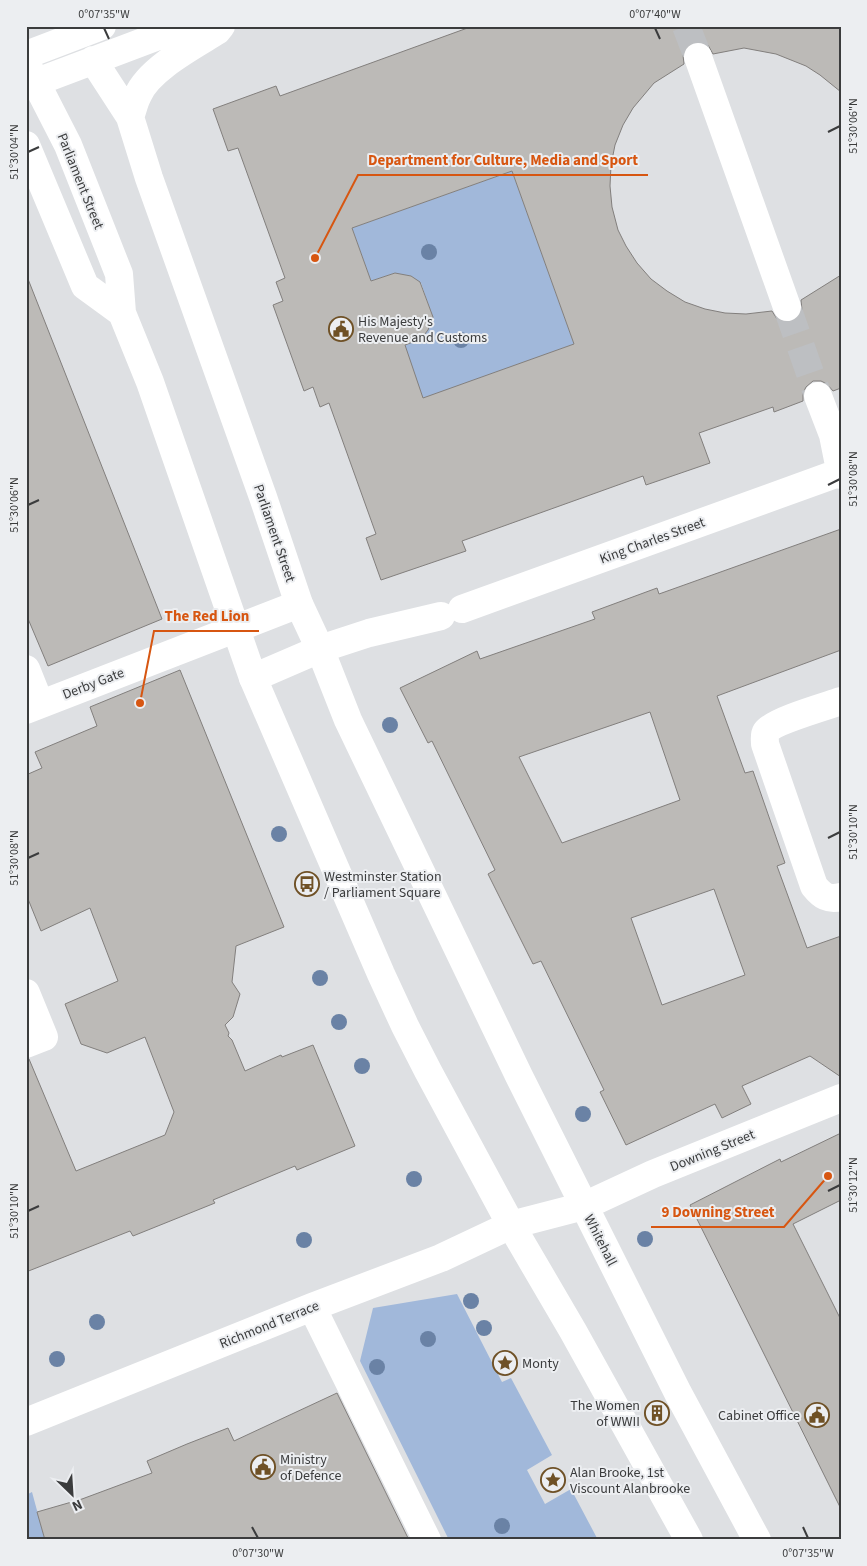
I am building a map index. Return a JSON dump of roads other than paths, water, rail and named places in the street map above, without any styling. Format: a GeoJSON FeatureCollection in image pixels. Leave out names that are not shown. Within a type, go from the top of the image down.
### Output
{"type":"FeatureCollection","features":[{"type":"Feature","properties":{"kind":"main road"},"geometry":{"type":"LineString","coordinates":[[26,55],[102,26]]}},
{"type":"Feature","properties":{"kind":"main road"},"geometry":{"type":"LineString","coordinates":[[30,77],[93,60],[184,26]]}},
{"type":"Feature","properties":{"kind":"main road"},"geometry":{"type":"LineString","coordinates":[[130,117],[138,93],[149,79],[174,58],[217,31],[221,26]]}},
{"type":"Feature","properties":{"kind":"main road"},"geometry":{"type":"LineString","coordinates":[[698,57],[786,307]]}},
{"type":"Feature","properties":{"kind":"main road","name":"Parliament Street"},"geometry":{"type":"LineString","coordinates":[[93,60],[130,117],[157,201],[300,604],[348,720],[452,937]]}},
{"type":"Feature","properties":{"kind":"main road","name":"Parliament Street"},"geometry":{"type":"LineString","coordinates":[[30,77],[68,145],[119,274],[122,313],[150,382],[237,627],[253,678],[381,974],[412,1041],[511,1224]]}},
{"type":"Feature","properties":{"kind":"main road"},"geometry":{"type":"LineString","coordinates":[[26,145],[85,286],[122,313]]}},
{"type":"Feature","properties":{"kind":"main road"},"geometry":{"type":"LineString","coordinates":[[818,396],[832,435],[840,473]]}},
{"type":"Feature","properties":{"kind":"main road","name":"King Charles Street"},"geometry":{"type":"LineString","coordinates":[[253,678],[320,649],[370,633],[452,612],[840,473]]}},
{"type":"Feature","properties":{"kind":"main road","name":"Derby Gate"},"geometry":{"type":"LineString","coordinates":[[33,707],[300,604]]}},
{"type":"Feature","properties":{"kind":"main road"},"geometry":{"type":"LineString","coordinates":[[26,669],[33,707]]}},
{"type":"Feature","properties":{"kind":"main road"},"geometry":{"type":"LineString","coordinates":[[841,701],[778,723],[766,732],[764,738],[814,886],[825,897],[832,899],[841,897]]}},
{"type":"Feature","properties":{"kind":"main road","name":"Whitehall"},"geometry":{"type":"LineString","coordinates":[[452,937],[584,1206],[683,1401],[757,1540]]}},
{"type":"Feature","properties":{"kind":"main road"},"geometry":{"type":"LineString","coordinates":[[26,993],[44,1037],[26,1044]]}},
{"type":"Feature","properties":{"kind":"main road","name":"Downing Street"},"geometry":{"type":"LineString","coordinates":[[511,1224],[584,1206],[654,1174],[841,1098]]}},
{"type":"Feature","properties":{"kind":"main road"},"geometry":{"type":"LineString","coordinates":[[511,1224],[577,1338],[689,1540]]}},
{"type":"Feature","properties":{"kind":"main road","name":"Richmond Terrace"},"geometry":{"type":"LineString","coordinates":[[26,1422],[312,1307],[441,1258],[511,1224]]}},
{"type":"Feature","properties":{"kind":"main road"},"geometry":{"type":"LineString","coordinates":[[312,1307],[427,1540]]}},
{"type":"Feature","properties":{"kind":"tunnel"},"geometry":{"type":"LineString","coordinates":[[686,26],[698,57]]}},
{"type":"Feature","properties":{"kind":"tunnel"},"geometry":{"type":"LineString","coordinates":[[787,307],[818,396]]}},
{"type":"Feature","properties":{"kind":"place","name":"Department for Culture, Media and Sport"},"geometry":{"type":"Point","coordinates":[315,258]}},
{"type":"Feature","properties":{"kind":"place","name":"His Majesty's Revenue and Customs"},"geometry":{"type":"Point","coordinates":[341,329]}},
{"type":"Feature","properties":{"kind":"place","name":"The Red Lion"},"geometry":{"type":"Point","coordinates":[140,703]}},
{"type":"Feature","properties":{"kind":"place","name":"Westminster Station / Parliament Square"},"geometry":{"type":"Point","coordinates":[307,884]}},
{"type":"Feature","properties":{"kind":"place","name":"9 Downing Street"},"geometry":{"type":"Point","coordinates":[828,1176]}},
{"type":"Feature","properties":{"kind":"place","name":"Monty"},"geometry":{"type":"Point","coordinates":[505,1363]}},
{"type":"Feature","properties":{"kind":"place","name":"The Women of WWII"},"geometry":{"type":"Point","coordinates":[657,1413]}},
{"type":"Feature","properties":{"kind":"place","name":"Cabinet Office"},"geometry":{"type":"Point","coordinates":[817,1415]}},
{"type":"Feature","properties":{"kind":"place","name":"Ministry of Defence"},"geometry":{"type":"Point","coordinates":[263,1467]}},
{"type":"Feature","properties":{"kind":"place","name":"Alan Brooke, 1st Viscount Alanbrooke"},"geometry":{"type":"Point","coordinates":[553,1480]}}]}
